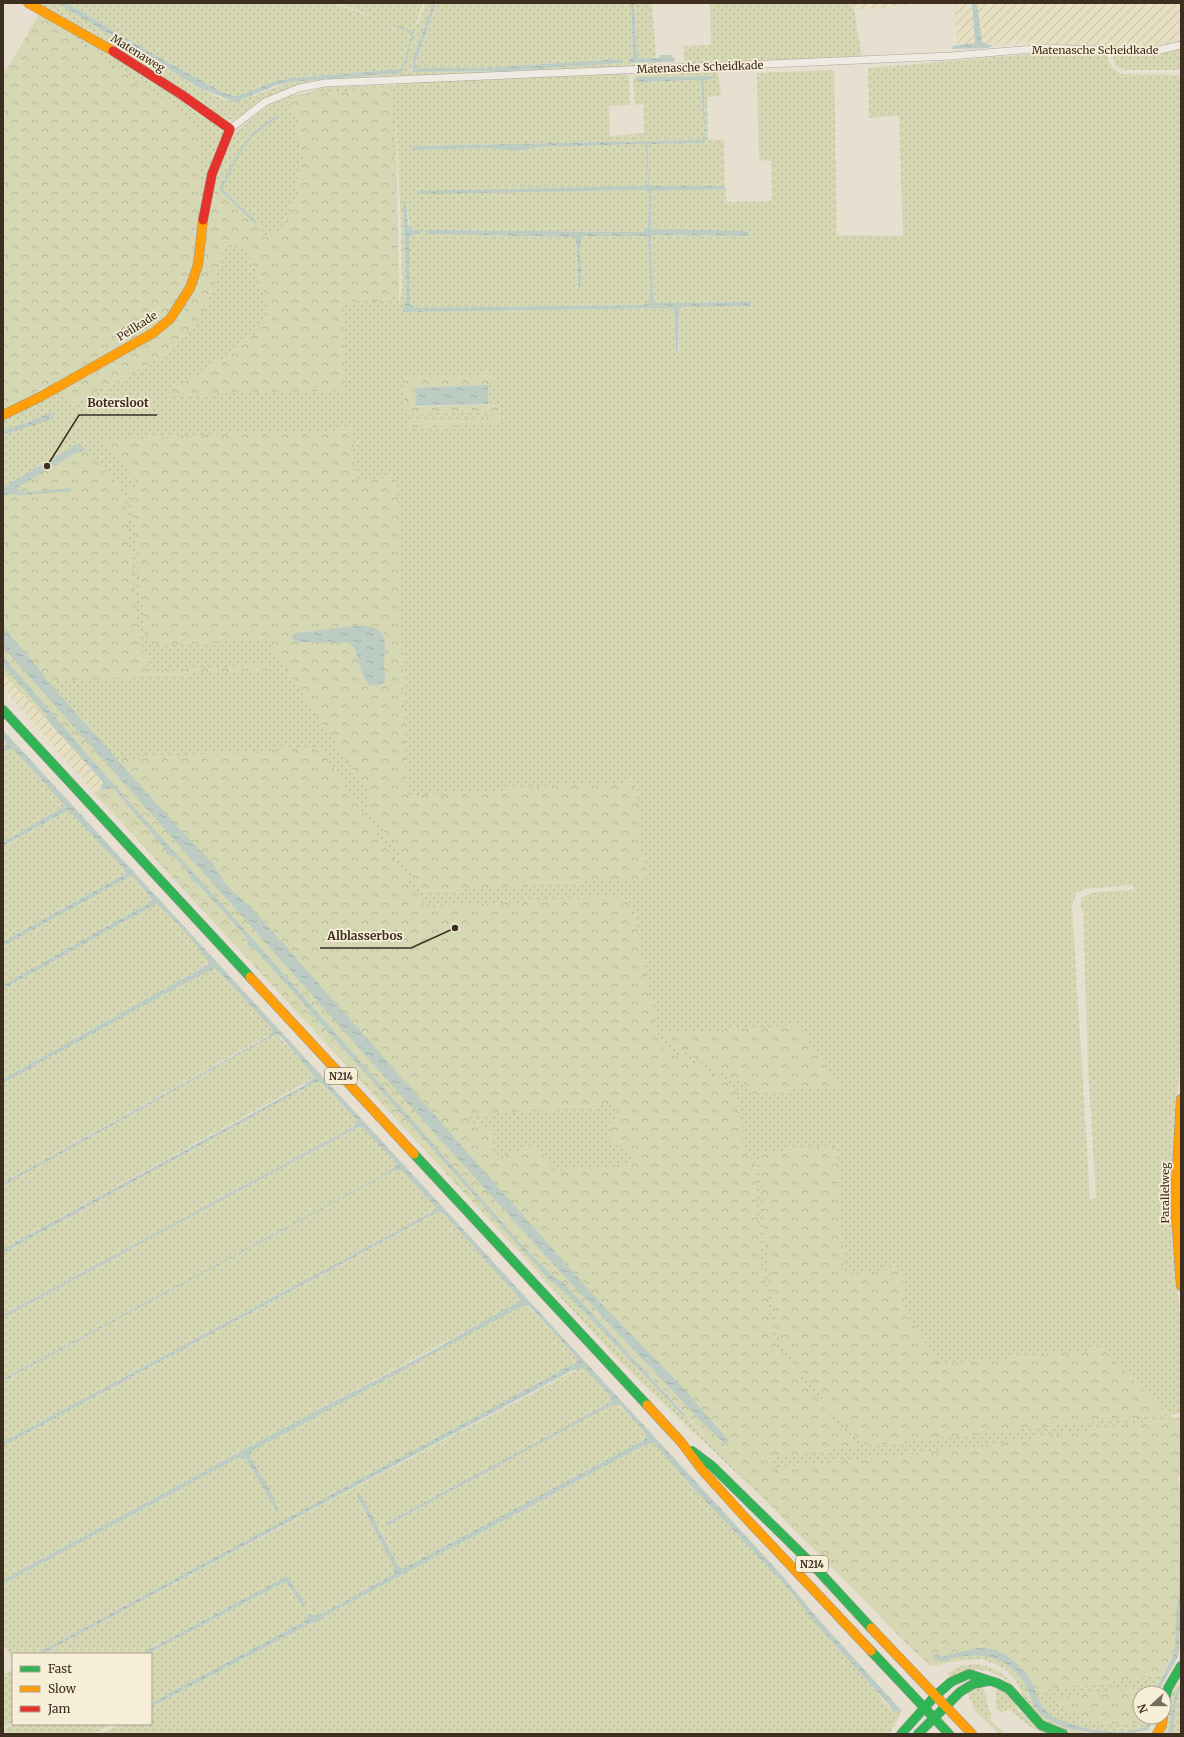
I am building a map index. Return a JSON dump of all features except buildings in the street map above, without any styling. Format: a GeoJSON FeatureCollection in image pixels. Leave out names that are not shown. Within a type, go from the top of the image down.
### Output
{"type":"FeatureCollection","features":[{"type":"Feature","properties":{"kind":"main road","name":"Matenaweg"},"geometry":{"type":"LineString","coordinates":[[28,3],[78,30],[140,67],[230,130]]}},
{"type":"Feature","properties":{"kind":"main road","name":"Peilkade"},"geometry":{"type":"LineString","coordinates":[[3,415],[42,396],[153,333],[170,319],[190,288],[198,264],[203,221],[212,174],[230,130]]}},
{"type":"Feature","properties":{"kind":"main road","name":"N214"},"geometry":{"type":"LineString","coordinates":[[3,710],[681,1442],[736,1508],[949,1734]]}},
{"type":"Feature","properties":{"kind":"main road","name":"Parallelweg"},"geometry":{"type":"LineString","coordinates":[[1181,1099],[1175,1200],[1181,1286]]}},
{"type":"Feature","properties":{"kind":"main road","name":"N214"},"geometry":{"type":"LineString","coordinates":[[681,1442],[712,1466],[781,1533],[972,1734]]}},
{"type":"Feature","properties":{"kind":"main road"},"geometry":{"type":"LineString","coordinates":[[1170,1685],[1181,1666]]}},
{"type":"Feature","properties":{"kind":"main road"},"geometry":{"type":"LineString","coordinates":[[901,1734],[935,1696],[954,1680],[969,1674],[990,1680],[1009,1689],[1028,1713],[1041,1725],[1063,1734]]}},
{"type":"Feature","properties":{"kind":"main road"},"geometry":{"type":"LineString","coordinates":[[918,1734],[946,1708],[960,1692],[972,1684],[990,1680]]}},
{"type":"Feature","properties":{"kind":"main road"},"geometry":{"type":"LineString","coordinates":[[1157,1734],[1162,1725]]}},
{"type":"Feature","properties":{"kind":"street","name":"Matenasche Scheidkade"},"geometry":{"type":"LineString","coordinates":[[230,130],[266,102],[299,88],[325,83],[951,56],[1046,48],[1151,52],[1181,45]]}},
{"type":"Feature","properties":{"kind":"shaded area"},"geometry":{"type":"Polygon","coordinates":[[[853,3],[910,3],[910,5],[855,10],[853,3]]]}},
{"type":"Feature","properties":{"kind":"shaded area"},"geometry":{"type":"Polygon","coordinates":[[[954,3],[972,3],[975,43],[957,46],[954,3]]]}},
{"type":"Feature","properties":{"kind":"shaded area"},"geometry":{"type":"Polygon","coordinates":[[[977,3],[1181,3],[1181,41],[1153,48],[1031,43],[991,45],[982,42],[977,3]]]}},
{"type":"Feature","properties":{"kind":"shaded area"},"geometry":{"type":"Polygon","coordinates":[[[3,665],[46,715],[48,721],[103,782],[100,790],[93,792],[3,688],[3,665]]]}},
{"type":"Feature","properties":{"kind":"green space"},"geometry":{"type":"Polygon","coordinates":[[[41,3],[57,3],[202,89],[228,100],[244,99],[292,82],[401,73],[414,32],[396,26],[406,31],[411,36],[405,60],[400,69],[289,78],[234,96],[224,93],[165,61],[67,3],[332,3],[391,23],[337,3],[423,3],[416,25],[419,22],[425,3],[433,3],[413,59],[411,71],[414,72],[505,71],[622,63],[621,59],[481,68],[418,68],[415,65],[436,3],[631,3],[633,56],[628,61],[633,64],[656,62],[656,67],[408,76],[305,84],[234,121],[223,119],[45,8],[41,3]]]}},
{"type":"Feature","properties":{"kind":"green space"},"geometry":{"type":"Polygon","coordinates":[[[634,3],[652,3],[656,58],[637,59],[634,3]]]}},
{"type":"Feature","properties":{"kind":"green space"},"geometry":{"type":"Polygon","coordinates":[[[710,3],[853,3],[862,58],[685,65],[684,46],[711,45],[710,3]]]}},
{"type":"Feature","properties":{"kind":"green space"},"geometry":{"type":"Polygon","coordinates":[[[41,11],[64,25],[62,31],[176,108],[196,128],[200,140],[199,203],[195,248],[184,288],[175,305],[151,329],[3,410],[3,66],[9,69],[41,11]]]}},
{"type":"Feature","properties":{"kind":"green space"},"geometry":{"type":"Polygon","coordinates":[[[40,12],[163,85],[234,133],[267,106],[290,95],[291,98],[325,87],[396,85],[396,83],[625,73],[629,77],[630,105],[609,106],[610,136],[644,133],[643,104],[635,105],[633,77],[636,73],[718,72],[721,96],[707,97],[708,139],[724,140],[725,186],[650,186],[649,184],[648,145],[705,143],[704,79],[716,78],[716,76],[637,77],[635,80],[636,82],[701,80],[704,133],[701,140],[415,146],[412,148],[414,150],[487,148],[517,151],[539,147],[644,144],[646,148],[648,183],[644,186],[418,193],[646,190],[649,194],[648,226],[646,230],[642,232],[427,230],[427,234],[576,237],[577,290],[580,277],[580,248],[583,236],[648,236],[650,298],[648,303],[644,305],[415,308],[410,303],[409,237],[410,235],[420,234],[421,230],[410,229],[406,202],[403,202],[407,298],[403,312],[672,308],[674,309],[676,353],[679,354],[679,309],[683,307],[749,302],[653,302],[652,235],[748,236],[746,231],[652,230],[650,193],[651,191],[726,189],[726,202],[772,201],[771,161],[759,160],[757,73],[834,70],[837,235],[903,236],[899,116],[869,118],[868,68],[1043,53],[1106,55],[1111,66],[1120,74],[1181,75],[1181,1049],[1172,1167],[1174,1242],[1181,1331],[1181,1413],[1171,1414],[1177,1650],[1066,1688],[1162,1675],[1159,1685],[1132,1685],[1132,1693],[1085,1720],[1107,1723],[1132,1723],[1132,1725],[1147,1725],[1146,1727],[1119,1732],[1102,1731],[1082,1727],[1054,1717],[1048,1713],[1040,1703],[1035,1692],[1027,1693],[1037,1710],[1075,1730],[1091,1734],[1072,1734],[1055,1728],[1037,1715],[1028,1706],[1015,1679],[1004,1668],[982,1659],[949,1662],[957,1656],[918,1655],[109,783],[3,674],[3,77],[40,12]],[[396,108],[399,304],[402,289],[396,108]],[[491,374],[403,378],[404,414],[486,411],[488,416],[486,418],[500,424],[499,404],[488,404],[488,385],[494,385],[491,374]],[[1133,885],[1084,889],[1077,893],[1072,905],[1090,1199],[1096,1198],[1088,1067],[1083,911],[1081,909],[1081,901],[1083,897],[1092,893],[1134,890],[1133,885]]]}},
{"type":"Feature","properties":{"kind":"green space"},"geometry":{"type":"Polygon","coordinates":[[[1181,49],[1181,70],[1125,70],[1116,66],[1113,57],[1115,54],[1154,55],[1181,49]]]}},
{"type":"Feature","properties":{"kind":"green space"},"geometry":{"type":"Polygon","coordinates":[[[391,88],[399,292],[394,297],[387,300],[356,301],[349,303],[344,307],[346,390],[162,396],[241,346],[258,330],[270,312],[249,253],[225,242],[216,282],[211,295],[194,327],[186,336],[161,357],[74,403],[62,390],[153,340],[177,320],[187,306],[194,291],[214,181],[256,220],[266,238],[285,225],[295,197],[302,158],[290,95],[391,88]]]}},
{"type":"Feature","properties":{"kind":"green space"},"geometry":{"type":"Polygon","coordinates":[[[491,373],[494,385],[415,388],[417,407],[498,404],[500,425],[404,428],[405,422],[486,418],[488,414],[486,411],[404,414],[403,378],[491,373]]]}},
{"type":"Feature","properties":{"kind":"green space"},"geometry":{"type":"Polygon","coordinates":[[[353,429],[355,479],[397,477],[407,796],[635,781],[646,878],[424,893],[363,800],[372,799],[267,640],[148,646],[145,635],[130,489],[142,488],[101,439],[353,429]],[[355,626],[344,628],[344,641],[349,643],[356,652],[365,680],[386,678],[383,659],[385,642],[383,635],[379,630],[370,627],[355,626]]]}},
{"type":"Feature","properties":{"kind":"green space"},"geometry":{"type":"Polygon","coordinates":[[[85,450],[119,485],[125,497],[139,634],[142,650],[147,657],[146,666],[148,671],[266,665],[269,670],[49,682],[3,627],[3,497],[9,494],[22,495],[67,492],[71,488],[21,493],[17,488],[75,453],[85,450]]]}},
{"type":"Feature","properties":{"kind":"green space"},"geometry":{"type":"Polygon","coordinates":[[[3,647],[437,1136],[562,1274],[695,1415],[726,1445],[728,1440],[684,1389],[596,1298],[250,906],[231,890],[213,864],[164,812],[118,759],[320,747],[422,902],[434,907],[616,896],[628,900],[635,912],[639,944],[660,1042],[664,1048],[725,1080],[743,1095],[738,1096],[745,1154],[754,1153],[758,1229],[774,1341],[819,1401],[856,1446],[762,1460],[776,1468],[977,1446],[1181,1417],[1181,1475],[1178,1476],[1178,1481],[1181,1484],[1179,1594],[1176,1613],[1175,1652],[1162,1675],[1035,1692],[1034,1687],[991,1649],[976,1648],[939,1656],[942,1662],[967,1654],[936,1666],[931,1666],[918,1655],[762,1497],[563,1282],[555,1278],[522,1245],[230,913],[111,782],[3,656],[3,647]],[[616,1105],[468,1116],[473,1123],[493,1130],[494,1137],[491,1151],[495,1156],[505,1156],[528,1149],[535,1149],[546,1159],[552,1171],[634,1164],[632,1153],[616,1147],[611,1143],[610,1138],[617,1111],[616,1105]]]}},
{"type":"Feature","properties":{"kind":"green space"},"geometry":{"type":"Polygon","coordinates":[[[13,748],[65,806],[3,842],[3,752],[13,748]]]}},
{"type":"Feature","properties":{"kind":"green space"},"geometry":{"type":"Polygon","coordinates":[[[113,788],[167,850],[166,854],[170,855],[182,864],[192,881],[197,883],[247,938],[248,946],[254,948],[309,1010],[310,1015],[315,1017],[520,1246],[516,1249],[93,792],[113,788]]]}},
{"type":"Feature","properties":{"kind":"green space"},"geometry":{"type":"Polygon","coordinates":[[[67,811],[70,812],[124,869],[125,874],[3,942],[3,847],[67,811]]]}},
{"type":"Feature","properties":{"kind":"green space"},"geometry":{"type":"Polygon","coordinates":[[[129,877],[133,877],[152,898],[151,902],[3,985],[3,946],[129,877]]]}},
{"type":"Feature","properties":{"kind":"green space"},"geometry":{"type":"Polygon","coordinates":[[[156,904],[176,923],[202,952],[209,964],[3,1079],[3,989],[156,904]]]}},
{"type":"Feature","properties":{"kind":"green space"},"geometry":{"type":"Polygon","coordinates":[[[215,968],[273,1030],[272,1033],[3,1183],[3,1083],[209,969],[215,968]]]}},
{"type":"Feature","properties":{"kind":"green space"},"geometry":{"type":"Polygon","coordinates":[[[799,1025],[839,1086],[750,1094],[744,1084],[669,1044],[663,1034],[799,1025]]]}},
{"type":"Feature","properties":{"kind":"green space"},"geometry":{"type":"Polygon","coordinates":[[[277,1035],[314,1075],[314,1078],[3,1249],[3,1186],[270,1037],[277,1035]]]}},
{"type":"Feature","properties":{"kind":"green space"},"geometry":{"type":"Polygon","coordinates":[[[316,1082],[321,1082],[357,1121],[353,1127],[3,1315],[3,1253],[316,1082]]]}},
{"type":"Feature","properties":{"kind":"green space"},"geometry":{"type":"Polygon","coordinates":[[[362,1126],[396,1163],[396,1168],[3,1379],[3,1318],[362,1126]]]}},
{"type":"Feature","properties":{"kind":"green space"},"geometry":{"type":"Polygon","coordinates":[[[836,1146],[845,1274],[902,1268],[907,1319],[911,1319],[939,1365],[1106,1348],[1110,1357],[1169,1414],[870,1446],[862,1442],[843,1424],[790,1357],[778,1337],[764,1229],[760,1152],[836,1146]]]}},
{"type":"Feature","properties":{"kind":"green space"},"geometry":{"type":"Polygon","coordinates":[[[402,1169],[436,1206],[434,1211],[3,1442],[3,1381],[395,1170],[402,1169]]]}},
{"type":"Feature","properties":{"kind":"green space"},"geometry":{"type":"Polygon","coordinates":[[[439,1212],[443,1213],[521,1300],[519,1303],[3,1580],[3,1446],[439,1212]]]}},
{"type":"Feature","properties":{"kind":"green space"},"geometry":{"type":"Polygon","coordinates":[[[520,1246],[550,1281],[566,1293],[681,1414],[689,1419],[762,1497],[624,1366],[516,1249],[520,1246]]]}},
{"type":"Feature","properties":{"kind":"green space"},"geometry":{"type":"Polygon","coordinates":[[[527,1305],[576,1357],[577,1362],[574,1365],[38,1653],[12,1653],[12,1658],[3,1643],[3,1584],[240,1457],[246,1459],[271,1502],[250,1457],[252,1451],[513,1310],[527,1305]]]}},
{"type":"Feature","properties":{"kind":"green space"},"geometry":{"type":"Polygon","coordinates":[[[580,1368],[585,1368],[609,1395],[611,1402],[386,1523],[386,1526],[610,1406],[619,1405],[645,1433],[646,1436],[644,1440],[404,1568],[399,1567],[381,1531],[357,1497],[395,1570],[392,1575],[320,1615],[314,1615],[311,1613],[308,1619],[301,1623],[152,1702],[152,1653],[149,1653],[283,1583],[287,1583],[303,1607],[305,1606],[287,1576],[143,1653],[44,1653],[580,1368]]]}},
{"type":"Feature","properties":{"kind":"green space"},"geometry":{"type":"Polygon","coordinates":[[[654,1443],[690,1485],[786,1586],[893,1712],[902,1711],[889,1734],[101,1734],[118,1725],[152,1725],[152,1706],[311,1623],[318,1622],[325,1616],[645,1445],[654,1443]]]}},
{"type":"Feature","properties":{"kind":"green space"},"geometry":{"type":"Polygon","coordinates":[[[974,1664],[986,1666],[1000,1672],[1012,1684],[997,1675],[982,1670],[967,1671],[950,1678],[947,1673],[960,1666],[974,1664]]]}},
{"type":"Feature","properties":{"kind":"green space"},"geometry":{"type":"Polygon","coordinates":[[[12,1670],[12,1722],[3,1727],[3,1675],[12,1670]]]}},
{"type":"Feature","properties":{"kind":"green space"},"geometry":{"type":"Polygon","coordinates":[[[1175,1685],[1181,1685],[1174,1698],[1172,1711],[1172,1691],[1175,1685]]]}},
{"type":"Feature","properties":{"kind":"green space"},"geometry":{"type":"Polygon","coordinates":[[[975,1686],[983,1687],[986,1694],[988,1708],[992,1714],[989,1719],[1006,1734],[999,1734],[975,1711],[967,1691],[975,1686]]]}},
{"type":"Feature","properties":{"kind":"green space"},"geometry":{"type":"Polygon","coordinates":[[[996,1688],[1011,1695],[1018,1710],[1038,1727],[1051,1734],[1039,1731],[1008,1709],[1002,1713],[996,1708],[996,1688]]]}},
{"type":"Feature","properties":{"kind":"green space"},"geometry":{"type":"Polygon","coordinates":[[[1132,1689],[1132,1723],[1117,1724],[1089,1720],[1056,1705],[1055,1698],[1132,1689]]]}},
{"type":"Feature","properties":{"kind":"green space"},"geometry":{"type":"Polygon","coordinates":[[[1181,1690],[1181,1734],[1172,1734],[1176,1703],[1181,1690]]]}},
{"type":"Feature","properties":{"kind":"green space"},"geometry":{"type":"Polygon","coordinates":[[[12,1725],[111,1725],[93,1734],[3,1734],[3,1730],[12,1725]]]}},
{"type":"Feature","properties":{"kind":"green space"},"geometry":{"type":"Polygon","coordinates":[[[1165,1725],[1170,1725],[1168,1734],[1162,1734],[1165,1725]]]}},
{"type":"Feature","properties":{"kind":"water"},"geometry":{"type":"Polygon","coordinates":[[[57,3],[67,3],[165,61],[224,93],[234,96],[276,81],[290,78],[400,69],[405,60],[411,36],[406,31],[396,27],[396,25],[414,32],[401,73],[292,82],[277,85],[235,102],[202,89],[57,3]]]}},
{"type":"Feature","properties":{"kind":"water"},"geometry":{"type":"Polygon","coordinates":[[[433,3],[436,3],[415,64],[418,68],[481,68],[622,59],[622,63],[505,71],[412,72],[413,59],[433,3]]]}},
{"type":"Feature","properties":{"kind":"water"},"geometry":{"type":"Polygon","coordinates":[[[631,3],[634,3],[637,59],[659,58],[660,55],[671,55],[671,57],[675,58],[674,62],[629,63],[628,61],[633,56],[631,3]]]}},
{"type":"Feature","properties":{"kind":"water"},"geometry":{"type":"Polygon","coordinates":[[[972,3],[977,3],[982,42],[992,46],[988,48],[952,49],[953,46],[975,43],[972,3]]]}},
{"type":"Feature","properties":{"kind":"water"},"geometry":{"type":"Polygon","coordinates":[[[716,76],[716,78],[704,80],[705,143],[649,144],[649,184],[650,186],[725,186],[726,189],[651,191],[651,229],[746,231],[749,233],[748,236],[652,235],[653,302],[750,302],[750,306],[683,307],[679,309],[678,354],[676,353],[674,309],[672,308],[402,312],[407,298],[403,202],[406,202],[408,226],[413,230],[421,230],[420,234],[411,235],[409,237],[410,303],[415,308],[644,305],[648,303],[650,298],[648,236],[583,236],[580,249],[581,278],[578,290],[576,237],[426,234],[426,230],[642,232],[646,230],[648,226],[649,194],[646,190],[418,194],[418,191],[644,186],[648,183],[646,148],[644,144],[539,147],[517,151],[487,148],[413,150],[412,148],[415,146],[701,140],[704,133],[701,80],[636,82],[635,80],[637,77],[716,76]]]}},
{"type":"Feature","properties":{"kind":"water"},"geometry":{"type":"Polygon","coordinates":[[[488,385],[488,404],[416,406],[415,388],[488,385]]]}},
{"type":"Feature","properties":{"kind":"water"},"geometry":{"type":"Polygon","coordinates":[[[50,412],[54,419],[3,435],[3,430],[32,421],[50,412]]]}},
{"type":"Feature","properties":{"kind":"water"},"geometry":{"type":"Polygon","coordinates":[[[79,443],[85,450],[84,451],[75,453],[17,488],[21,493],[71,488],[71,491],[22,495],[9,494],[3,497],[3,487],[79,443]]]}},
{"type":"Feature","properties":{"kind":"water"},"geometry":{"type":"Polygon","coordinates":[[[355,626],[374,628],[383,635],[385,648],[385,682],[381,684],[368,684],[365,680],[354,647],[349,643],[295,642],[292,636],[297,633],[355,626]]]}},
{"type":"Feature","properties":{"kind":"water"},"geometry":{"type":"Polygon","coordinates":[[[3,627],[40,670],[44,677],[164,812],[213,864],[231,890],[250,906],[596,1298],[684,1389],[728,1440],[726,1445],[695,1415],[562,1274],[437,1136],[3,647],[3,627]]]}},
{"type":"Feature","properties":{"kind":"water"},"geometry":{"type":"Polygon","coordinates":[[[3,656],[111,782],[230,913],[522,1245],[555,1278],[563,1282],[689,1419],[681,1414],[566,1293],[550,1281],[315,1017],[310,1015],[309,1010],[254,948],[248,946],[247,938],[197,883],[192,881],[182,864],[170,855],[166,854],[166,850],[113,788],[100,790],[103,782],[48,721],[46,715],[3,665],[3,656]]]}},
{"type":"Feature","properties":{"kind":"water"},"geometry":{"type":"Polygon","coordinates":[[[3,730],[780,1573],[820,1621],[902,1711],[893,1712],[890,1706],[814,1622],[786,1586],[690,1485],[654,1443],[645,1445],[325,1616],[318,1622],[311,1623],[152,1706],[152,1702],[308,1619],[308,1613],[320,1615],[392,1575],[395,1570],[357,1496],[361,1495],[399,1567],[404,1568],[644,1440],[646,1436],[645,1433],[620,1405],[610,1406],[386,1526],[386,1523],[611,1402],[609,1395],[584,1368],[573,1370],[44,1653],[38,1653],[577,1362],[576,1357],[530,1307],[527,1305],[522,1306],[252,1451],[250,1457],[270,1490],[279,1511],[277,1512],[246,1459],[240,1457],[3,1584],[3,1580],[310,1414],[428,1353],[521,1300],[443,1213],[438,1212],[3,1446],[3,1442],[434,1211],[436,1208],[402,1170],[395,1170],[3,1381],[3,1379],[387,1173],[396,1166],[396,1163],[362,1127],[356,1128],[3,1318],[3,1315],[353,1127],[357,1121],[321,1082],[316,1082],[3,1253],[3,1249],[303,1086],[315,1077],[281,1037],[277,1035],[270,1037],[3,1186],[3,1183],[269,1036],[273,1030],[215,968],[3,1083],[3,1079],[209,964],[202,952],[176,923],[156,904],[3,989],[3,985],[152,901],[149,895],[133,877],[129,877],[3,946],[3,942],[125,874],[124,869],[70,812],[67,811],[3,846],[3,842],[65,806],[13,749],[3,752],[6,742],[3,739],[3,730]]]}},
{"type":"Feature","properties":{"kind":"water"},"geometry":{"type":"Polygon","coordinates":[[[1181,1494],[1181,1610],[1179,1652],[1175,1663],[1162,1685],[1158,1685],[1175,1652],[1176,1613],[1179,1594],[1181,1494]]]}},
{"type":"Feature","properties":{"kind":"water"},"geometry":{"type":"Polygon","coordinates":[[[287,1576],[306,1605],[303,1607],[287,1583],[283,1583],[149,1653],[143,1653],[287,1576]]]}},
{"type":"Feature","properties":{"kind":"water"},"geometry":{"type":"Polygon","coordinates":[[[976,1648],[989,1649],[1004,1654],[1017,1664],[1027,1675],[1045,1710],[1062,1721],[1082,1727],[1111,1732],[1122,1732],[1150,1725],[1148,1730],[1121,1734],[1106,1734],[1075,1730],[1061,1726],[1048,1719],[1038,1711],[1033,1704],[1023,1681],[1015,1671],[1006,1664],[997,1659],[986,1656],[964,1656],[942,1662],[932,1658],[936,1653],[941,1657],[976,1648]]]}},
{"type":"Feature","properties":{"kind":"water"},"geometry":{"type":"Polygon","coordinates":[[[1179,1686],[1181,1686],[1176,1703],[1173,1733],[1168,1734],[1170,1725],[1172,1725],[1174,1698],[1179,1686]]]}},
{"type":"Feature","properties":{"kind":"waterway"},"geometry":{"type":"LineString","coordinates":[[255,222],[221,189],[237,157],[248,140],[265,124],[277,117]]}},
{"type":"Feature","properties":{"kind":"traffic: fast"},"geometry":{"type":"LineString","coordinates":[[3,710],[250,977]]}},
{"type":"Feature","properties":{"kind":"traffic: fast"},"geometry":{"type":"LineString","coordinates":[[414,1154],[647,1405]]}},
{"type":"Feature","properties":{"kind":"traffic: fast"},"geometry":{"type":"LineString","coordinates":[[692,1451],[712,1466],[813,1565],[871,1628]]}},
{"type":"Feature","properties":{"kind":"traffic: fast"},"geometry":{"type":"LineString","coordinates":[[871,1651],[949,1734]]}},
{"type":"Feature","properties":{"kind":"traffic: fast"},"geometry":{"type":"LineString","coordinates":[[1170,1685],[1181,1666]]}},
{"type":"Feature","properties":{"kind":"traffic: fast"},"geometry":{"type":"LineString","coordinates":[[901,1734],[935,1696],[951,1682],[969,1674],[997,1683],[1009,1689],[1041,1725],[1063,1734]]}},
{"type":"Feature","properties":{"kind":"traffic: fast"},"geometry":{"type":"LineString","coordinates":[[918,1734],[960,1692],[973,1684],[988,1681]]}},
{"type":"Feature","properties":{"kind":"traffic: slow"},"geometry":{"type":"LineString","coordinates":[[28,3],[113,51]]}},
{"type":"Feature","properties":{"kind":"traffic: slow"},"geometry":{"type":"LineString","coordinates":[[3,415],[42,396],[153,333],[170,319],[190,288],[198,265],[203,220]]}},
{"type":"Feature","properties":{"kind":"traffic: slow"},"geometry":{"type":"LineString","coordinates":[[250,977],[414,1154]]}},
{"type":"Feature","properties":{"kind":"traffic: slow"},"geometry":{"type":"LineString","coordinates":[[1181,1099],[1175,1201],[1181,1286]]}},
{"type":"Feature","properties":{"kind":"traffic: slow"},"geometry":{"type":"LineString","coordinates":[[647,1405],[681,1442],[703,1471],[741,1513],[871,1651]]}},
{"type":"Feature","properties":{"kind":"traffic: slow"},"geometry":{"type":"LineString","coordinates":[[871,1628],[972,1734]]}},
{"type":"Feature","properties":{"kind":"traffic: slow"},"geometry":{"type":"LineString","coordinates":[[1157,1734],[1162,1725]]}},
{"type":"Feature","properties":{"kind":"traffic: jam"},"geometry":{"type":"LineString","coordinates":[[113,51],[182,95],[230,129],[212,174],[203,220]]}},
{"type":"Feature","properties":{"kind":"place","name":"Botersloot"},"geometry":{"type":"Point","coordinates":[47,466]}},
{"type":"Feature","properties":{"kind":"place","name":"Alblasserbos"},"geometry":{"type":"Point","coordinates":[455,928]}}]}
